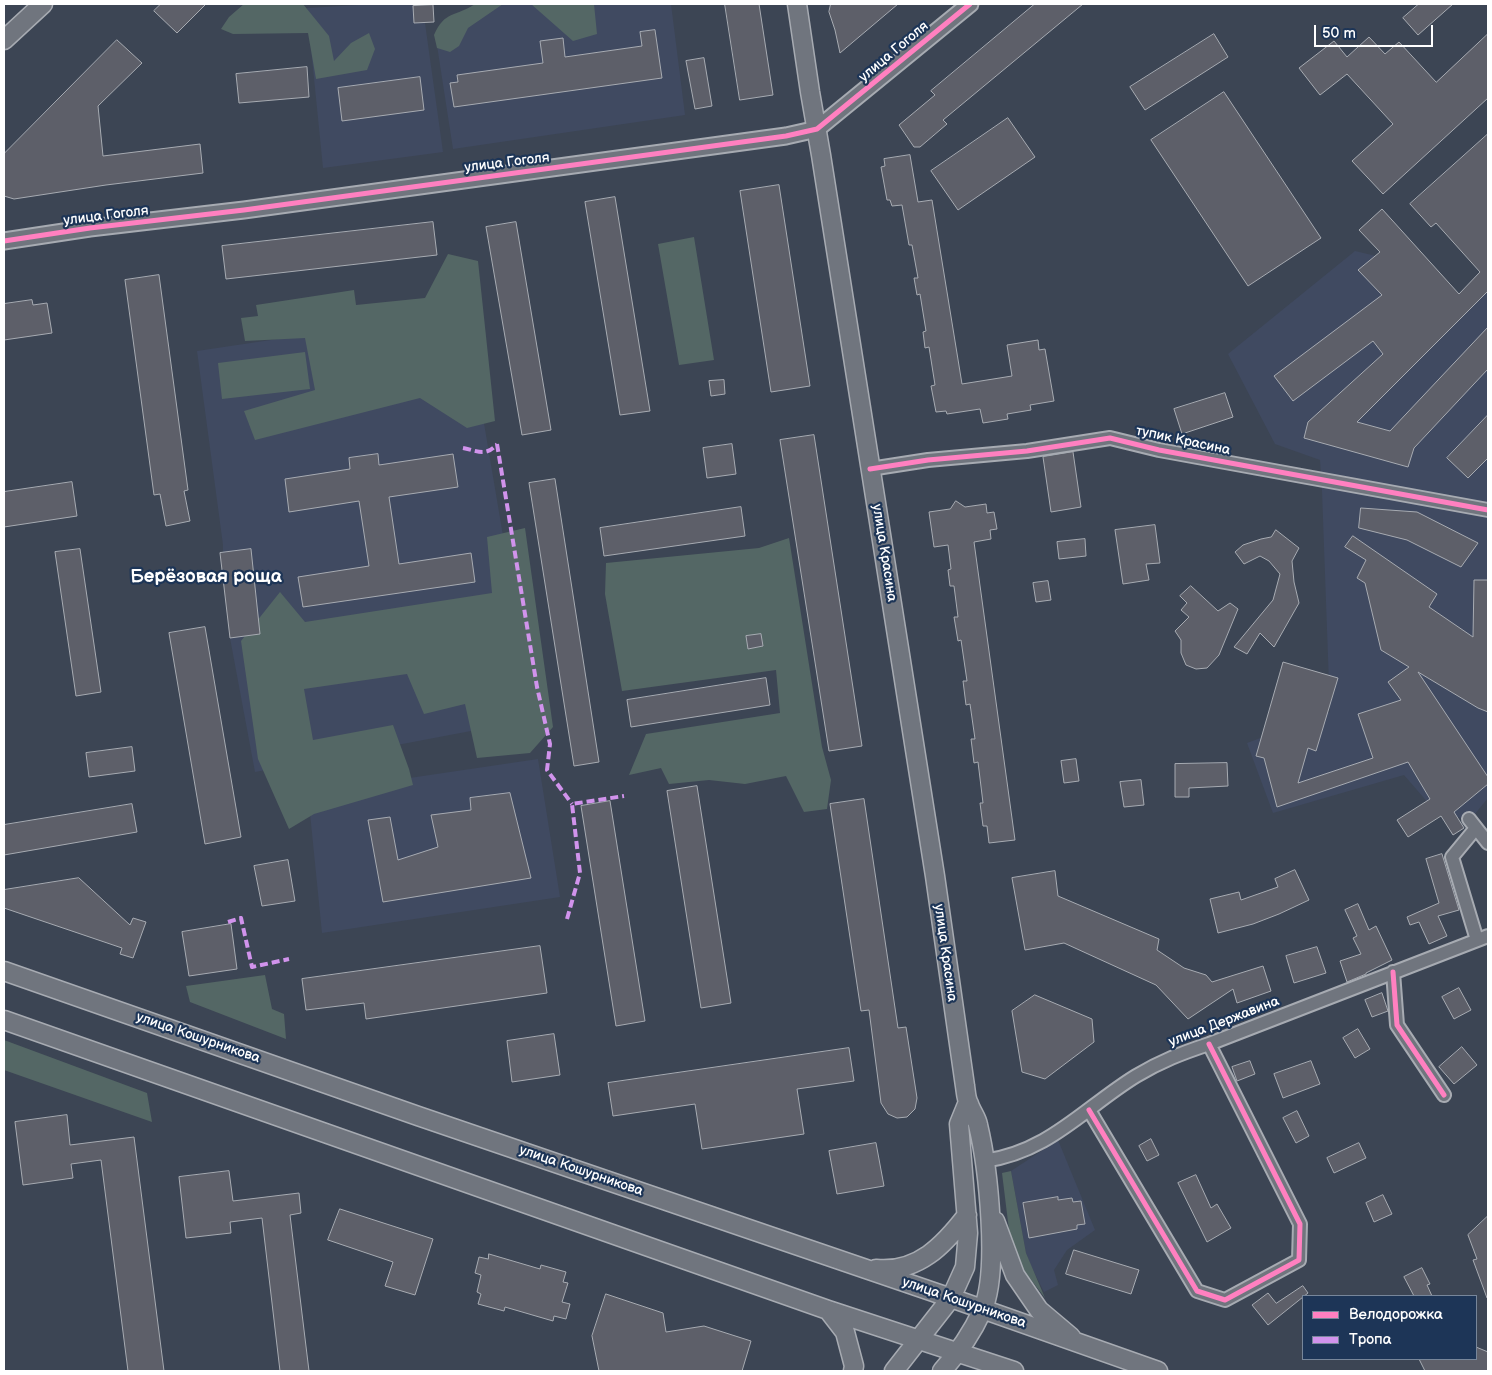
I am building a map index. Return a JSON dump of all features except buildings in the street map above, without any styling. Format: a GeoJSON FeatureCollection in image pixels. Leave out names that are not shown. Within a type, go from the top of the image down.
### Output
{"type":"FeatureCollection","features":[{"type":"Feature","properties":{"kind":"main road"},"geometry":{"type":"LineString","coordinates":[[4,40],[43,4]]}},
{"type":"Feature","properties":{"kind":"main road","name":"улица Красина"},"geometry":{"type":"LineString","coordinates":[[797,4],[935,876],[968,1102],[978,1124],[990,1205],[991,1255],[988,1288],[983,1310],[958,1353],[942,1371]]}},
{"type":"Feature","properties":{"kind":"main road","name":"улица Кошурникова"},"geometry":{"type":"LineString","coordinates":[[4,971],[1158,1371]]}},
{"type":"Feature","properties":{"kind":"main road"},"geometry":{"type":"LineString","coordinates":[[4,1020],[828,1310],[1014,1371]]}},
{"type":"Feature","properties":{"kind":"main road","name":"улица Красина"},"geometry":{"type":"LineString","coordinates":[[894,1371],[951,1298],[965,1267],[968,1233],[958,1130],[968,1102]]}},
{"type":"Feature","properties":{"kind":"main road"},"geometry":{"type":"LineString","coordinates":[[990,1205],[1015,1275],[1039,1310],[1079,1343]]}},
{"type":"Feature","properties":{"kind":"main road"},"geometry":{"type":"LineString","coordinates":[[859,1267],[891,1270],[924,1258],[948,1238],[967,1214]]}},
{"type":"Feature","properties":{"kind":"main road"},"geometry":{"type":"LineString","coordinates":[[828,1310],[844,1332],[854,1366],[853,1371]]}},
{"type":"Feature","properties":{"kind":"street","name":"улица Гоголя"},"geometry":{"type":"LineString","coordinates":[[4,242],[90,228],[254,209],[786,136],[817,129],[970,4]]}},
{"type":"Feature","properties":{"kind":"street","name":"тупик Красина"},"geometry":{"type":"LineString","coordinates":[[870,469],[928,460],[1027,451],[1110,438],[1159,450],[1488,510]]}},
{"type":"Feature","properties":{"kind":"street"},"geometry":{"type":"LineString","coordinates":[[1482,938],[1452,857],[1472,824],[1488,843]]}},
{"type":"Feature","properties":{"kind":"street","name":"улица Державина"},"geometry":{"type":"LineString","coordinates":[[984,1161],[998,1159],[1052,1136],[1142,1073],[1173,1056],[1209,1044],[1482,938]]}},
{"type":"Feature","properties":{"kind":"street"},"geometry":{"type":"LineString","coordinates":[[1393,972],[1398,1025],[1444,1095]]}},
{"type":"Feature","properties":{"kind":"street"},"geometry":{"type":"LineString","coordinates":[[1089,1110],[1197,1291],[1225,1300],[1299,1260],[1300,1224],[1209,1044]]}},
{"type":"Feature","properties":{"kind":"shaded area"},"geometry":{"type":"Polygon","coordinates":[[[244,4],[303,4],[329,36],[334,61],[351,43],[369,33],[375,49],[367,70],[316,79],[308,33],[233,34],[221,29],[229,17],[244,4]]]}},
{"type":"Feature","properties":{"kind":"shaded area"},"geometry":{"type":"Polygon","coordinates":[[[413,4],[414,23],[425,23],[443,152],[323,168],[307,8],[413,4]]]}},
{"type":"Feature","properties":{"kind":"shaded area"},"geometry":{"type":"Polygon","coordinates":[[[475,4],[503,4],[468,28],[459,46],[450,52],[437,48],[434,35],[442,21],[475,4]]]}},
{"type":"Feature","properties":{"kind":"shaded area"},"geometry":{"type":"Polygon","coordinates":[[[487,4],[671,4],[685,115],[453,149],[436,39],[487,4]]]}},
{"type":"Feature","properties":{"kind":"shaded area"},"geometry":{"type":"Polygon","coordinates":[[[531,4],[594,4],[597,34],[573,41],[531,4]]]}},
{"type":"Feature","properties":{"kind":"shaded area"},"geometry":{"type":"Polygon","coordinates":[[[694,237],[714,360],[679,365],[658,244],[694,237]]]}},
{"type":"Feature","properties":{"kind":"shaded area"},"geometry":{"type":"Polygon","coordinates":[[[1355,251],[1376,256],[1435,320],[1488,263],[1488,798],[1470,820],[1436,812],[1404,775],[1273,813],[1247,743],[1330,712],[1322,491],[1320,460],[1275,444],[1228,354],[1355,251]]]}},
{"type":"Feature","properties":{"kind":"shaded area"},"geometry":{"type":"Polygon","coordinates":[[[448,254],[478,261],[495,421],[467,428],[420,398],[255,440],[244,411],[315,390],[305,338],[245,341],[241,318],[258,316],[256,305],[354,290],[356,305],[425,298],[448,254]]]}},
{"type":"Feature","properties":{"kind":"shaded area"},"geometry":{"type":"Polygon","coordinates":[[[465,311],[534,719],[255,772],[230,638],[220,553],[223,552],[223,545],[197,351],[465,311]]]}},
{"type":"Feature","properties":{"kind":"shaded area"},"geometry":{"type":"Polygon","coordinates":[[[305,352],[310,389],[222,399],[218,363],[305,352]]]}},
{"type":"Feature","properties":{"kind":"shaded area"},"geometry":{"type":"Polygon","coordinates":[[[525,528],[553,727],[530,753],[477,758],[465,704],[424,714],[407,674],[304,689],[313,740],[393,725],[413,785],[314,814],[289,829],[258,759],[241,641],[280,592],[305,622],[492,593],[487,537],[525,528]]]}},
{"type":"Feature","properties":{"kind":"shaded area"},"geometry":{"type":"Polygon","coordinates":[[[789,538],[822,747],[831,780],[827,809],[804,812],[786,776],[745,784],[709,780],[669,784],[661,768],[629,775],[646,734],[780,713],[776,670],[622,691],[605,594],[606,563],[759,548],[789,538]]]}},
{"type":"Feature","properties":{"kind":"shaded area"},"geometry":{"type":"Polygon","coordinates":[[[538,759],[560,897],[322,933],[308,793],[538,759]]]}},
{"type":"Feature","properties":{"kind":"shaded area"},"geometry":{"type":"Polygon","coordinates":[[[265,975],[272,1009],[284,1014],[286,1039],[190,1002],[186,986],[265,975]]]}},
{"type":"Feature","properties":{"kind":"shaded area"},"geometry":{"type":"Polygon","coordinates":[[[4,1040],[147,1093],[152,1122],[4,1070],[4,1040]]]}},
{"type":"Feature","properties":{"kind":"shaded area"},"geometry":{"type":"Polygon","coordinates":[[[1058,1140],[1095,1230],[1067,1250],[1054,1270],[1058,1285],[1044,1292],[1026,1253],[1011,1171],[1058,1140]]]}},
{"type":"Feature","properties":{"kind":"shaded area"},"geometry":{"type":"Polygon","coordinates":[[[1011,1171],[1026,1253],[1045,1298],[1019,1264],[1009,1230],[1002,1173],[1011,1171]]]}},
{"type":"Feature","properties":{"kind":"marked path"},"geometry":{"type":"LineString","coordinates":[[497,444],[537,687],[550,744],[547,770],[572,804]]}},
{"type":"Feature","properties":{"kind":"marked path"},"geometry":{"type":"LineString","coordinates":[[463,448],[485,452],[497,444]]}},
{"type":"Feature","properties":{"kind":"marked path"},"geometry":{"type":"LineString","coordinates":[[567,919],[580,873],[572,804],[624,796]]}},
{"type":"Feature","properties":{"kind":"marked path"},"geometry":{"type":"LineString","coordinates":[[228,922],[241,918],[252,967],[289,959]]}},
{"type":"Feature","properties":{"kind":"cycle path"},"geometry":{"type":"LineString","coordinates":[[4,241],[786,136],[817,129],[970,4]]}},
{"type":"Feature","properties":{"kind":"cycle path"},"geometry":{"type":"LineString","coordinates":[[870,469],[928,460],[1027,451],[1110,438],[1159,450],[1488,510]]}},
{"type":"Feature","properties":{"kind":"cycle path"},"geometry":{"type":"LineString","coordinates":[[1393,972],[1397,1025],[1444,1095]]}},
{"type":"Feature","properties":{"kind":"cycle path"},"geometry":{"type":"LineString","coordinates":[[1089,1110],[1197,1291],[1225,1300],[1299,1260],[1300,1224],[1209,1044]]}},
{"type":"Feature","properties":{"kind":"district","name":"Берёзовая роща"},"geometry":{"type":"Point","coordinates":[206,577]}}]}
